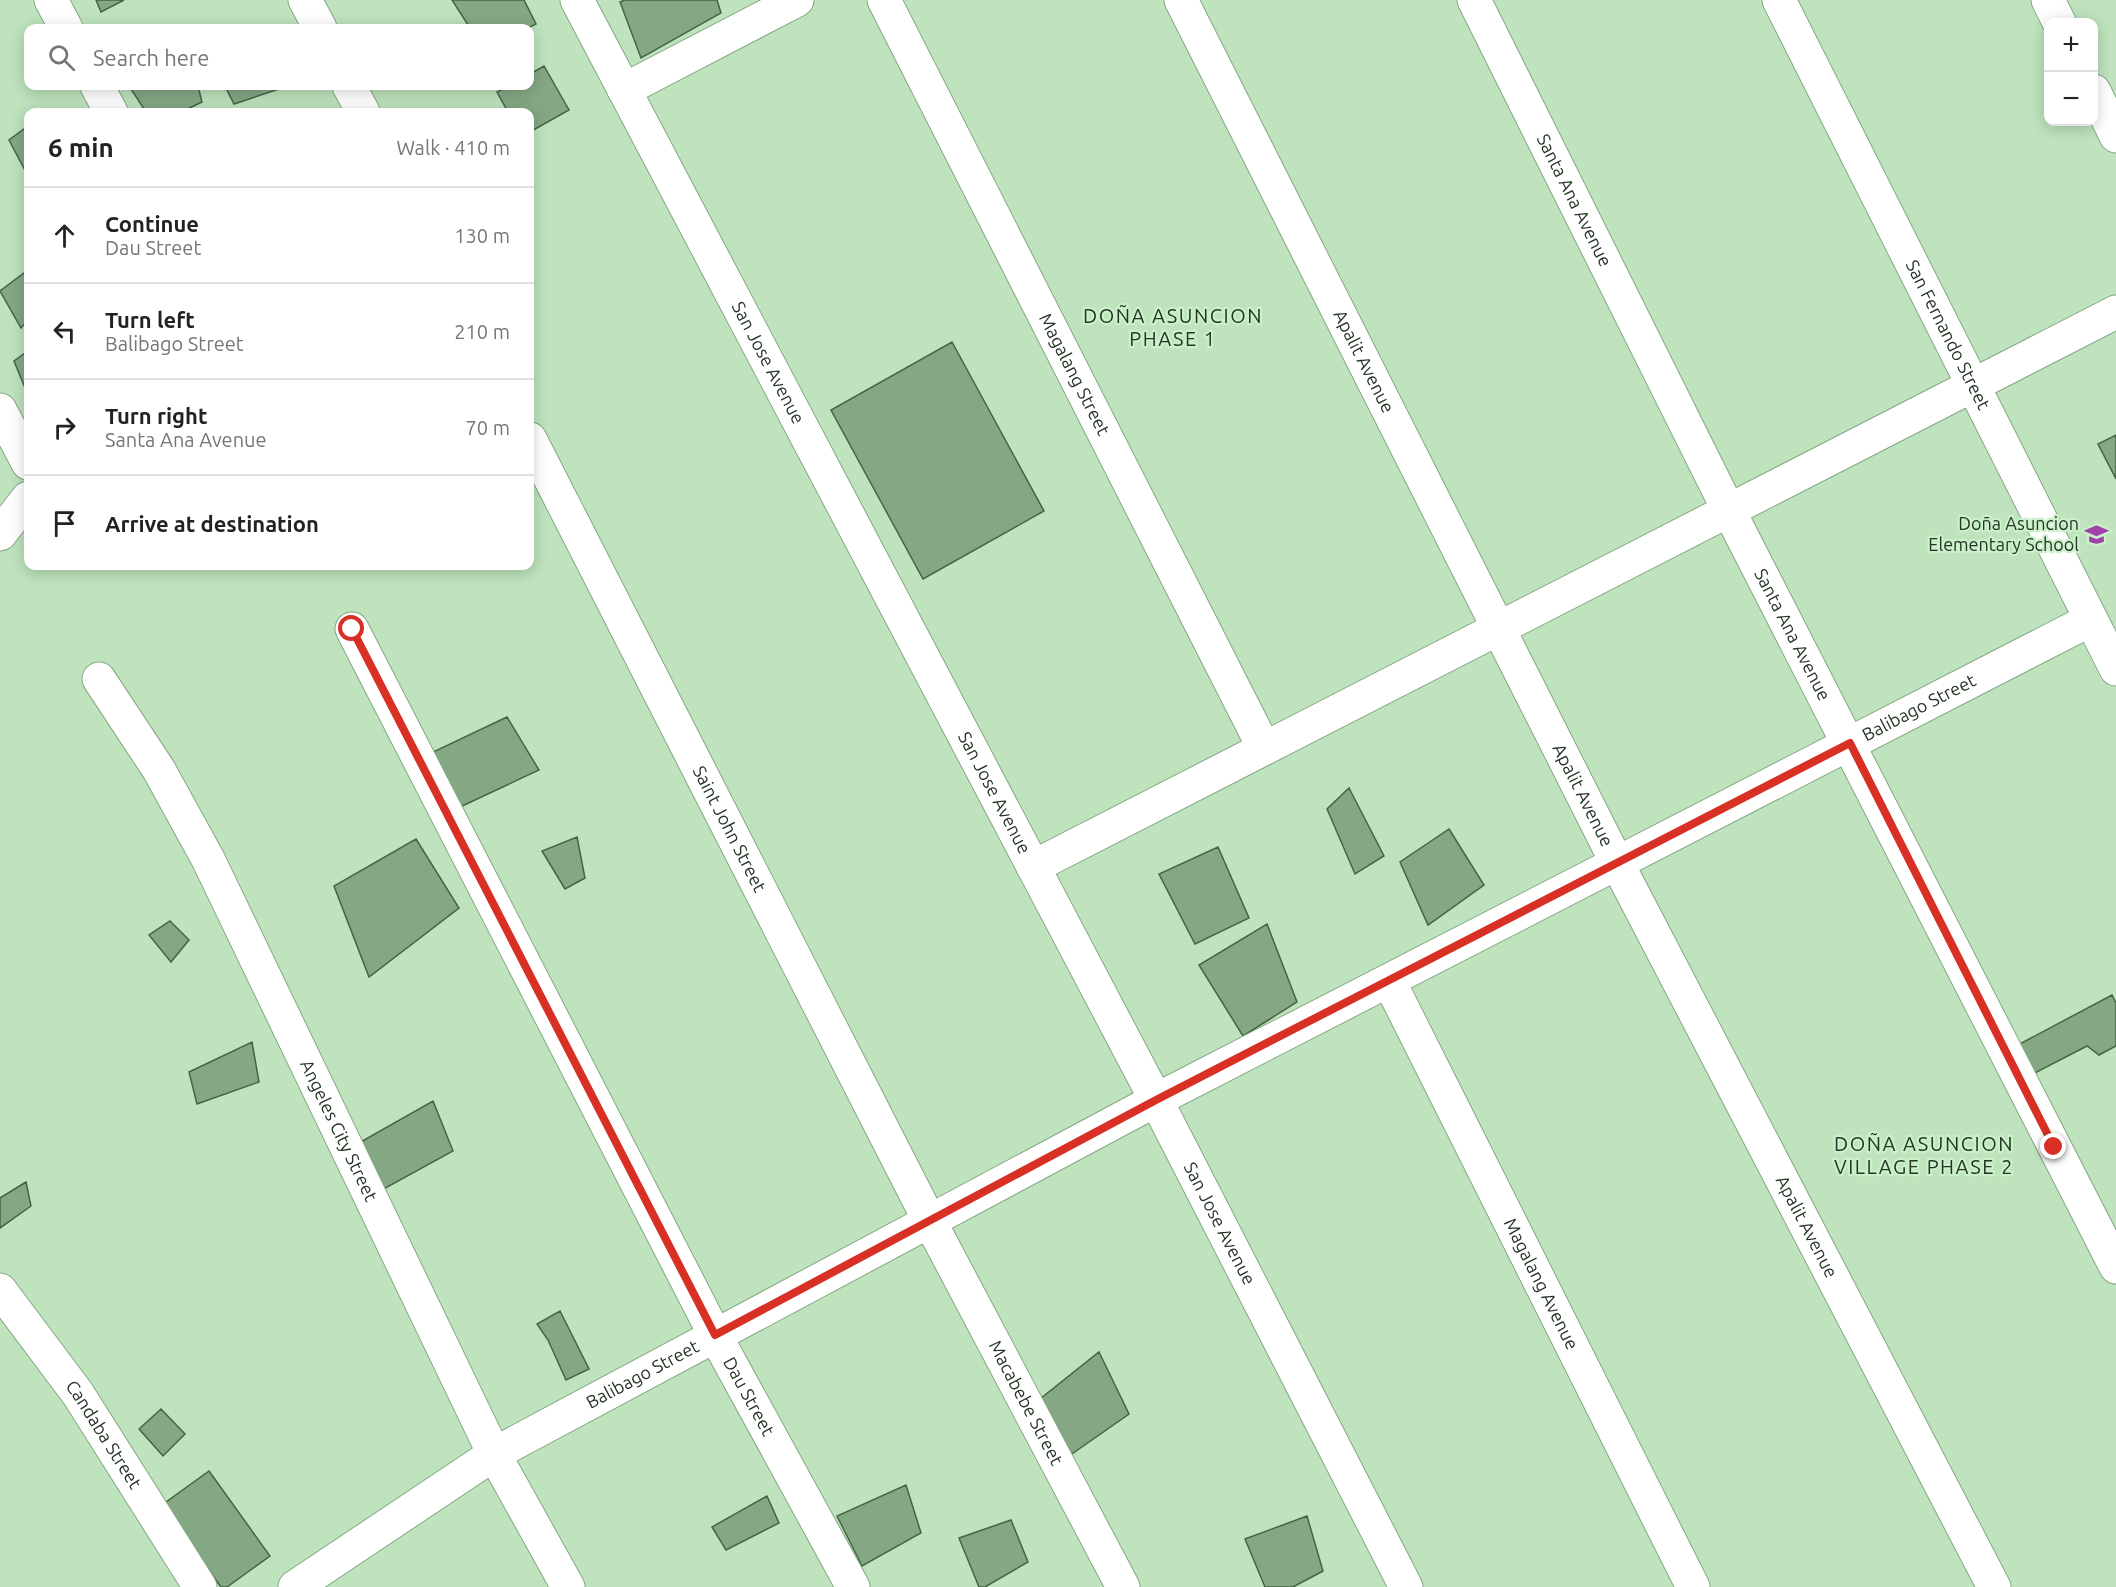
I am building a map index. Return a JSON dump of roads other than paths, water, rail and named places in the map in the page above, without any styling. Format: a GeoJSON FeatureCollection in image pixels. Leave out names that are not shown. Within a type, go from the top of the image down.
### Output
{"type":"FeatureCollection","features":[{"type":"Feature","properties":{"kind":"street"},"geometry":{"type":"LineString","coordinates":[[51,0],[64,24]]}},
{"type":"Feature","properties":{"kind":"street"},"geometry":{"type":"LineString","coordinates":[[305,0],[318,24]]}},
{"type":"Feature","properties":{"kind":"street","name":"San Jose Avenue"},"geometry":{"type":"LineString","coordinates":[[577,0],[1156,1100],[1406,1587]]}},
{"type":"Feature","properties":{"kind":"street"},"geometry":{"type":"LineString","coordinates":[[624,90],[797,0]]}},
{"type":"Feature","properties":{"kind":"street","name":"Magalang Street"},"geometry":{"type":"LineString","coordinates":[[884,0],[1264,748]]}},
{"type":"Feature","properties":{"kind":"street","name":"Apalit Avenue"},"geometry":{"type":"LineString","coordinates":[[1181,0],[1617,863],[1994,1587]]}},
{"type":"Feature","properties":{"kind":"street","name":"Santa Ana Avenue"},"geometry":{"type":"LineString","coordinates":[[1474,0],[1730,511],[2116,1267]]}},
{"type":"Feature","properties":{"kind":"street","name":"San Fernando Street"},"geometry":{"type":"LineString","coordinates":[[1779,0],[2116,669]]}},
{"type":"Feature","properties":{"kind":"street"},"geometry":{"type":"LineString","coordinates":[[2048,0],[2058,18]]}},
{"type":"Feature","properties":{"kind":"street"},"geometry":{"type":"LineString","coordinates":[[99,90],[109,108]]}},
{"type":"Feature","properties":{"kind":"street"},"geometry":{"type":"LineString","coordinates":[[351,90],[361,108]]}},
{"type":"Feature","properties":{"kind":"street"},"geometry":{"type":"LineString","coordinates":[[2098,99],[2116,136]]}},
{"type":"Feature","properties":{"kind":"street"},"geometry":{"type":"LineString","coordinates":[[1033,867],[2116,312]]}},
{"type":"Feature","properties":{"kind":"street"},"geometry":{"type":"LineString","coordinates":[[0,410],[24,455]]}},
{"type":"Feature","properties":{"kind":"street","name":"Saint John Street"},"geometry":{"type":"LineString","coordinates":[[534,447],[929,1220]]}},
{"type":"Feature","properties":{"kind":"street"},"geometry":{"type":"LineString","coordinates":[[0,534],[24,503]]}},
{"type":"Feature","properties":{"kind":"street","name":"Balibago Street"},"geometry":{"type":"LineString","coordinates":[[295,1587],[494,1454],[1156,1100],[2090,620]]}},
{"type":"Feature","properties":{"kind":"street","name":"Dau Street"},"geometry":{"type":"LineString","coordinates":[[352,629],[715,1335],[853,1587]]}},
{"type":"Feature","properties":{"kind":"street","name":"Angeles City Street"},"geometry":{"type":"LineString","coordinates":[[99,679],[159,770],[208,860],[494,1454],[568,1587]]}},
{"type":"Feature","properties":{"kind":"street","name":"Magalang Avenue"},"geometry":{"type":"LineString","coordinates":[[1389,981],[1693,1587]]}},
{"type":"Feature","properties":{"kind":"street","name":"Macabebe Street"},"geometry":{"type":"LineString","coordinates":[[929,1220],[1123,1587]]}},
{"type":"Feature","properties":{"kind":"street","name":"Candaba Street"},"geometry":{"type":"LineString","coordinates":[[0,1290],[78,1394],[200,1587]]}},
{"type":"Feature","properties":{"kind":"place","name":"Doña Asuncion Elementary School"},"geometry":{"type":"Point","coordinates":[2097,534]}},
{"type":"Feature","properties":{"kind":"district","name":"DOÑA ASUNCION PHASE 1"},"geometry":{"type":"Point","coordinates":[1173,328]}},
{"type":"Feature","properties":{"kind":"district","name":"DOÑA ASUNCION VILLAGE PHASE 2"},"geometry":{"type":"Point","coordinates":[1924,1156]}}]}
